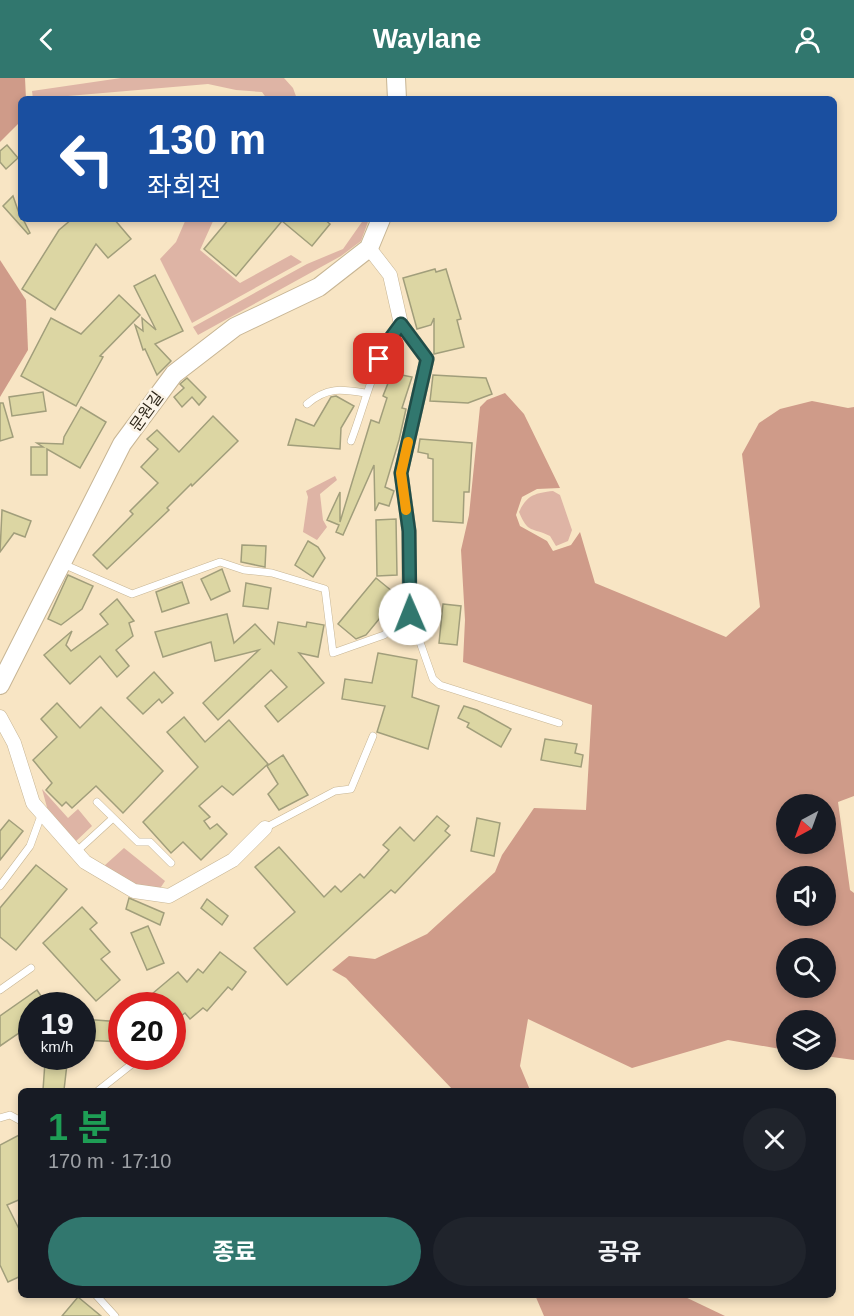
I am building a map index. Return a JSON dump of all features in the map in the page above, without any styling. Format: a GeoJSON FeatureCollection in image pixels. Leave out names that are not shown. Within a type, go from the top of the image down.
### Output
{"type":"FeatureCollection","features":[{"type":"Feature","properties":{"kind":"street"},"geometry":{"type":"LineString","coordinates":[[396,78],[397,96]]}},
{"type":"Feature","properties":{"kind":"street","name":"문원길"},"geometry":{"type":"LineString","coordinates":[[0,685],[123,444],[174,374],[236,327],[319,287],[369,248],[380,222]]}},
{"type":"Feature","properties":{"kind":"street"},"geometry":{"type":"LineString","coordinates":[[369,248],[390,275],[401,324],[427,359],[401,473],[409,531],[409,613]]}},
{"type":"Feature","properties":{"kind":"street"},"geometry":{"type":"LineString","coordinates":[[0,717],[14,743],[33,803],[85,862],[134,891],[169,896],[233,860],[265,828]]}},
{"type":"Feature","properties":{"kind":"lane"},"geometry":{"type":"LineString","coordinates":[[351,441],[363,409],[365,393],[387,343],[401,324]]}},
{"type":"Feature","properties":{"kind":"lane"},"geometry":{"type":"LineString","coordinates":[[307,404],[321,393],[336,389],[365,393]]}},
{"type":"Feature","properties":{"kind":"lane"},"geometry":{"type":"LineString","coordinates":[[61,563],[132,594],[220,562],[325,589],[333,652],[384,634],[409,613],[433,679],[440,685],[559,723]]}},
{"type":"Feature","properties":{"kind":"lane"},"geometry":{"type":"LineString","coordinates":[[265,828],[335,791],[351,789],[373,736]]}},
{"type":"Feature","properties":{"kind":"lane"},"geometry":{"type":"LineString","coordinates":[[97,802],[138,842],[150,842],[171,863]]}},
{"type":"Feature","properties":{"kind":"lane"},"geometry":{"type":"LineString","coordinates":[[0,886],[30,846],[42,813]]}},
{"type":"Feature","properties":{"kind":"lane"},"geometry":{"type":"LineString","coordinates":[[76,852],[112,819]]}},
{"type":"Feature","properties":{"kind":"lane"},"geometry":{"type":"LineString","coordinates":[[0,990],[31,968]]}},
{"type":"Feature","properties":{"kind":"lane"},"geometry":{"type":"LineString","coordinates":[[102,1088],[124,1070]]}},
{"type":"Feature","properties":{"kind":"lane"},"geometry":{"type":"LineString","coordinates":[[0,1118],[10,1115],[18,1119]]}},
{"type":"Feature","properties":{"kind":"lane"},"geometry":{"type":"LineString","coordinates":[[99,1298],[116,1316]]}},
{"type":"Feature","properties":{"kind":"shaded area"},"geometry":{"type":"Polygon","coordinates":[[[0,78],[25,78],[26,96],[18,96],[18,124],[0,142],[0,78]]]}},
{"type":"Feature","properties":{"kind":"shaded area"},"geometry":{"type":"Polygon","coordinates":[[[121,78],[284,78],[293,88],[296,96],[265,96],[262,92],[236,90],[208,84],[68,96],[33,96],[32,91],[121,78]]]}},
{"type":"Feature","properties":{"kind":"shaded area"},"geometry":{"type":"Polygon","coordinates":[[[185,222],[213,222],[200,250],[240,283],[291,255],[302,262],[192,323],[160,259],[176,242],[185,222]]]}},
{"type":"Feature","properties":{"kind":"shaded area"},"geometry":{"type":"Polygon","coordinates":[[[362,222],[368,222],[361,241],[341,256],[198,335],[193,327],[307,264],[343,249],[362,222]]]}},
{"type":"Feature","properties":{"kind":"shaded area"},"geometry":{"type":"Polygon","coordinates":[[[0,260],[26,300],[28,350],[0,397],[0,260]]]}},
{"type":"Feature","properties":{"kind":"shaded area"},"geometry":{"type":"Polygon","coordinates":[[[505,393],[524,414],[560,488],[537,489],[522,497],[516,515],[520,526],[547,541],[553,551],[571,545],[580,532],[595,583],[726,637],[760,607],[742,454],[759,423],[780,409],[812,401],[848,408],[854,407],[854,796],[838,802],[850,890],[854,893],[854,1060],[836,1058],[836,1010],[776,1010],[776,1048],[728,1040],[632,1068],[528,1019],[520,1066],[529,1088],[451,1088],[346,978],[332,970],[349,956],[375,959],[427,934],[495,872],[502,855],[534,808],[586,810],[592,705],[463,662],[465,620],[461,550],[469,515],[480,407],[487,400],[505,393]]]}},
{"type":"Feature","properties":{"kind":"shaded area"},"geometry":{"type":"Polygon","coordinates":[[[335,476],[337,480],[320,494],[323,520],[327,527],[317,540],[303,532],[308,497],[306,491],[335,476]]]}},
{"type":"Feature","properties":{"kind":"shaded area"},"geometry":{"type":"Polygon","coordinates":[[[553,491],[560,495],[572,530],[568,541],[556,546],[550,536],[528,527],[519,512],[532,496],[553,491]]]}},
{"type":"Feature","properties":{"kind":"shaded area"},"geometry":{"type":"Polygon","coordinates":[[[42,789],[68,818],[78,809],[92,826],[74,843],[48,811],[42,789]]]}},
{"type":"Feature","properties":{"kind":"shaded area"},"geometry":{"type":"Polygon","coordinates":[[[124,848],[165,881],[159,890],[133,887],[104,866],[124,848]]]}},
{"type":"Feature","properties":{"kind":"shaded area"},"geometry":{"type":"Polygon","coordinates":[[[536,1298],[687,1298],[725,1316],[544,1316],[536,1298]]]}},
{"type":"Feature","properties":{"kind":"building"},"geometry":{"type":"Polygon","coordinates":[[[7,145],[18,158],[6,169],[0,162],[0,151],[7,145]]]}},
{"type":"Feature","properties":{"kind":"building"},"geometry":{"type":"Polygon","coordinates":[[[13,196],[18,210],[18,222],[24,222],[30,233],[28,234],[3,206],[13,196]]]}},
{"type":"Feature","properties":{"kind":"building"},"geometry":{"type":"Polygon","coordinates":[[[68,222],[117,222],[131,239],[108,258],[96,244],[55,310],[22,289],[59,230],[68,222]]]}},
{"type":"Feature","properties":{"kind":"building"},"geometry":{"type":"Polygon","coordinates":[[[226,222],[281,222],[236,276],[204,249],[226,222]]]}},
{"type":"Feature","properties":{"kind":"building"},"geometry":{"type":"Polygon","coordinates":[[[283,222],[328,222],[330,224],[312,246],[283,222]]]}},
{"type":"Feature","properties":{"kind":"building"},"geometry":{"type":"Polygon","coordinates":[[[435,269],[436,272],[446,269],[461,319],[457,320],[464,347],[434,354],[434,318],[431,325],[417,329],[403,278],[435,269]]]}},
{"type":"Feature","properties":{"kind":"building"},"geometry":{"type":"Polygon","coordinates":[[[155,275],[183,331],[155,344],[171,361],[157,375],[145,349],[143,350],[135,325],[143,331],[142,318],[156,330],[134,286],[155,275]]]}},
{"type":"Feature","properties":{"kind":"building"},"geometry":{"type":"Polygon","coordinates":[[[119,295],[140,315],[100,356],[103,357],[76,406],[21,376],[51,318],[81,334],[119,295]]]}},
{"type":"Feature","properties":{"kind":"building"},"geometry":{"type":"Polygon","coordinates":[[[392,373],[412,377],[402,408],[406,409],[399,440],[385,487],[394,491],[389,506],[379,503],[375,511],[374,465],[343,535],[336,532],[339,525],[327,520],[340,492],[340,522],[371,420],[379,423],[387,398],[383,396],[392,373]]]}},
{"type":"Feature","properties":{"kind":"building"},"geometry":{"type":"Polygon","coordinates":[[[433,375],[486,378],[492,394],[468,403],[430,401],[433,375]]]}},
{"type":"Feature","properties":{"kind":"building"},"geometry":{"type":"Polygon","coordinates":[[[187,378],[206,397],[199,405],[192,397],[182,407],[174,397],[184,388],[180,384],[187,378]]]}},
{"type":"Feature","properties":{"kind":"building"},"geometry":{"type":"Polygon","coordinates":[[[43,392],[46,411],[12,416],[9,397],[43,392]]]}},
{"type":"Feature","properties":{"kind":"building"},"geometry":{"type":"Polygon","coordinates":[[[336,396],[354,406],[341,428],[340,449],[288,445],[296,419],[314,426],[331,397],[336,396]]]}},
{"type":"Feature","properties":{"kind":"building"},"geometry":{"type":"Polygon","coordinates":[[[0,403],[3,403],[13,437],[0,441],[0,403]]]}},
{"type":"Feature","properties":{"kind":"building"},"geometry":{"type":"Polygon","coordinates":[[[81,407],[106,422],[80,468],[47,449],[47,475],[31,475],[31,447],[43,447],[37,443],[63,444],[64,437],[81,407]]]}},
{"type":"Feature","properties":{"kind":"building"},"geometry":{"type":"Polygon","coordinates":[[[213,416],[238,441],[192,486],[191,484],[167,508],[169,510],[107,569],[93,555],[133,514],[130,511],[158,483],[141,467],[158,449],[147,439],[157,430],[179,452],[213,416]]]}},
{"type":"Feature","properties":{"kind":"building"},"geometry":{"type":"Polygon","coordinates":[[[420,439],[472,443],[469,492],[464,492],[463,523],[433,521],[433,459],[428,458],[428,454],[418,452],[420,439]]]}},
{"type":"Feature","properties":{"kind":"building"},"geometry":{"type":"Polygon","coordinates":[[[2,510],[31,521],[25,537],[14,533],[0,552],[2,510]]]}},
{"type":"Feature","properties":{"kind":"building"},"geometry":{"type":"Polygon","coordinates":[[[396,519],[397,575],[377,576],[376,520],[396,519]]]}},
{"type":"Feature","properties":{"kind":"building"},"geometry":{"type":"Polygon","coordinates":[[[308,541],[318,547],[325,558],[313,577],[295,565],[308,541]]]}},
{"type":"Feature","properties":{"kind":"building"},"geometry":{"type":"Polygon","coordinates":[[[242,545],[266,546],[265,567],[241,562],[242,545]]]}},
{"type":"Feature","properties":{"kind":"building"},"geometry":{"type":"Polygon","coordinates":[[[222,569],[230,591],[211,600],[201,579],[222,569]]]}},
{"type":"Feature","properties":{"kind":"building"},"geometry":{"type":"Polygon","coordinates":[[[68,575],[93,586],[82,609],[61,625],[48,619],[68,575]]]}},
{"type":"Feature","properties":{"kind":"building"},"geometry":{"type":"Polygon","coordinates":[[[376,578],[398,596],[366,635],[356,639],[338,624],[376,578]]]}},
{"type":"Feature","properties":{"kind":"building"},"geometry":{"type":"Polygon","coordinates":[[[182,582],[189,603],[162,612],[156,592],[182,582]]]}},
{"type":"Feature","properties":{"kind":"building"},"geometry":{"type":"Polygon","coordinates":[[[246,583],[271,588],[268,609],[243,606],[246,583]]]}},
{"type":"Feature","properties":{"kind":"building"},"geometry":{"type":"Polygon","coordinates":[[[117,599],[134,621],[129,623],[133,636],[116,650],[129,666],[117,677],[100,656],[70,684],[44,655],[72,631],[66,645],[71,651],[108,624],[100,614],[117,599]]]}},
{"type":"Feature","properties":{"kind":"building"},"geometry":{"type":"Polygon","coordinates":[[[443,604],[461,606],[457,645],[439,643],[443,604]]]}},
{"type":"Feature","properties":{"kind":"building"},"geometry":{"type":"Polygon","coordinates":[[[227,614],[234,643],[255,624],[274,644],[278,622],[306,627],[307,622],[324,625],[318,657],[299,653],[324,683],[278,722],[265,706],[287,687],[271,670],[218,720],[203,703],[259,650],[215,661],[211,642],[163,657],[155,632],[227,614]]]}},
{"type":"Feature","properties":{"kind":"building"},"geometry":{"type":"Polygon","coordinates":[[[378,653],[417,660],[412,697],[439,706],[428,749],[377,732],[385,706],[342,699],[345,679],[372,683],[378,653]]]}},
{"type":"Feature","properties":{"kind":"building"},"geometry":{"type":"Polygon","coordinates":[[[154,672],[173,693],[162,703],[159,699],[143,714],[127,698],[154,672]]]}},
{"type":"Feature","properties":{"kind":"building"},"geometry":{"type":"Polygon","coordinates":[[[57,703],[80,728],[101,707],[163,771],[123,813],[96,786],[72,808],[66,802],[62,806],[46,790],[52,783],[33,760],[57,737],[41,719],[57,703]]]}},
{"type":"Feature","properties":{"kind":"building"},"geometry":{"type":"Polygon","coordinates":[[[464,706],[477,710],[511,729],[501,747],[467,727],[469,723],[458,718],[464,706]]]}},
{"type":"Feature","properties":{"kind":"building"},"geometry":{"type":"Polygon","coordinates":[[[184,717],[205,742],[229,720],[268,764],[233,795],[222,786],[199,806],[210,817],[204,821],[210,829],[217,824],[227,834],[201,860],[183,842],[171,853],[143,822],[198,767],[167,732],[184,717]]]}},
{"type":"Feature","properties":{"kind":"building"},"geometry":{"type":"Polygon","coordinates":[[[545,739],[577,744],[575,753],[583,755],[581,767],[541,760],[545,739]]]}},
{"type":"Feature","properties":{"kind":"building"},"geometry":{"type":"Polygon","coordinates":[[[283,755],[308,795],[279,810],[268,794],[278,784],[267,766],[283,755]]]}},
{"type":"Feature","properties":{"kind":"building"},"geometry":{"type":"Polygon","coordinates":[[[437,816],[449,826],[445,831],[450,835],[395,893],[391,890],[287,985],[254,948],[295,912],[255,867],[279,847],[324,897],[335,886],[341,892],[360,874],[364,878],[389,850],[383,845],[400,827],[414,841],[437,816]]]}},
{"type":"Feature","properties":{"kind":"building"},"geometry":{"type":"Polygon","coordinates":[[[477,818],[500,823],[494,856],[471,851],[477,818]]]}},
{"type":"Feature","properties":{"kind":"building"},"geometry":{"type":"Polygon","coordinates":[[[9,820],[23,831],[0,860],[0,831],[9,820]]]}},
{"type":"Feature","properties":{"kind":"building"},"geometry":{"type":"Polygon","coordinates":[[[36,865],[67,889],[16,950],[0,937],[0,908],[36,865]]]}},
{"type":"Feature","properties":{"kind":"building"},"geometry":{"type":"Polygon","coordinates":[[[129,898],[164,913],[160,925],[126,909],[129,898]]]}},
{"type":"Feature","properties":{"kind":"building"},"geometry":{"type":"Polygon","coordinates":[[[207,899],[228,916],[222,925],[201,908],[207,899]]]}},
{"type":"Feature","properties":{"kind":"building"},"geometry":{"type":"Polygon","coordinates":[[[82,907],[97,923],[90,929],[110,952],[101,959],[120,980],[96,1001],[96,992],[88,992],[43,943],[82,907]]]}},
{"type":"Feature","properties":{"kind":"building"},"geometry":{"type":"Polygon","coordinates":[[[148,926],[164,963],[147,970],[131,933],[148,926]]]}},
{"type":"Feature","properties":{"kind":"building"},"geometry":{"type":"Polygon","coordinates":[[[220,952],[246,972],[232,990],[228,987],[207,1011],[203,1008],[190,1019],[186,1014],[186,992],[154,992],[178,972],[187,982],[198,969],[203,973],[220,952]]]}},
{"type":"Feature","properties":{"kind":"building"},"geometry":{"type":"Polygon","coordinates":[[[18,1003],[18,1034],[0,1046],[0,1016],[18,1003]]]}},
{"type":"Feature","properties":{"kind":"building"},"geometry":{"type":"Polygon","coordinates":[[[96,1020],[108,1021],[108,1041],[96,1041],[96,1020]]]}},
{"type":"Feature","properties":{"kind":"building"},"geometry":{"type":"Polygon","coordinates":[[[44,1070],[66,1070],[64,1088],[43,1088],[44,1070]]]}},
{"type":"Feature","properties":{"kind":"building"},"geometry":{"type":"Polygon","coordinates":[[[18,1136],[18,1200],[7,1205],[18,1227],[18,1277],[8,1282],[0,1265],[0,1145],[18,1136]]]}},
{"type":"Feature","properties":{"kind":"building"},"geometry":{"type":"Polygon","coordinates":[[[79,1298],[101,1316],[62,1316],[79,1298]]]}},
{"type":"Feature","properties":{"kind":"slow traffic"},"geometry":{"type":"LineString","coordinates":[[406,510],[401,473],[408,442]]}},
{"type":"Feature","properties":{"kind":"route"},"geometry":{"type":"LineString","coordinates":[[379,359],[401,324],[427,359],[401,473],[409,531],[410,614]]}}]}
